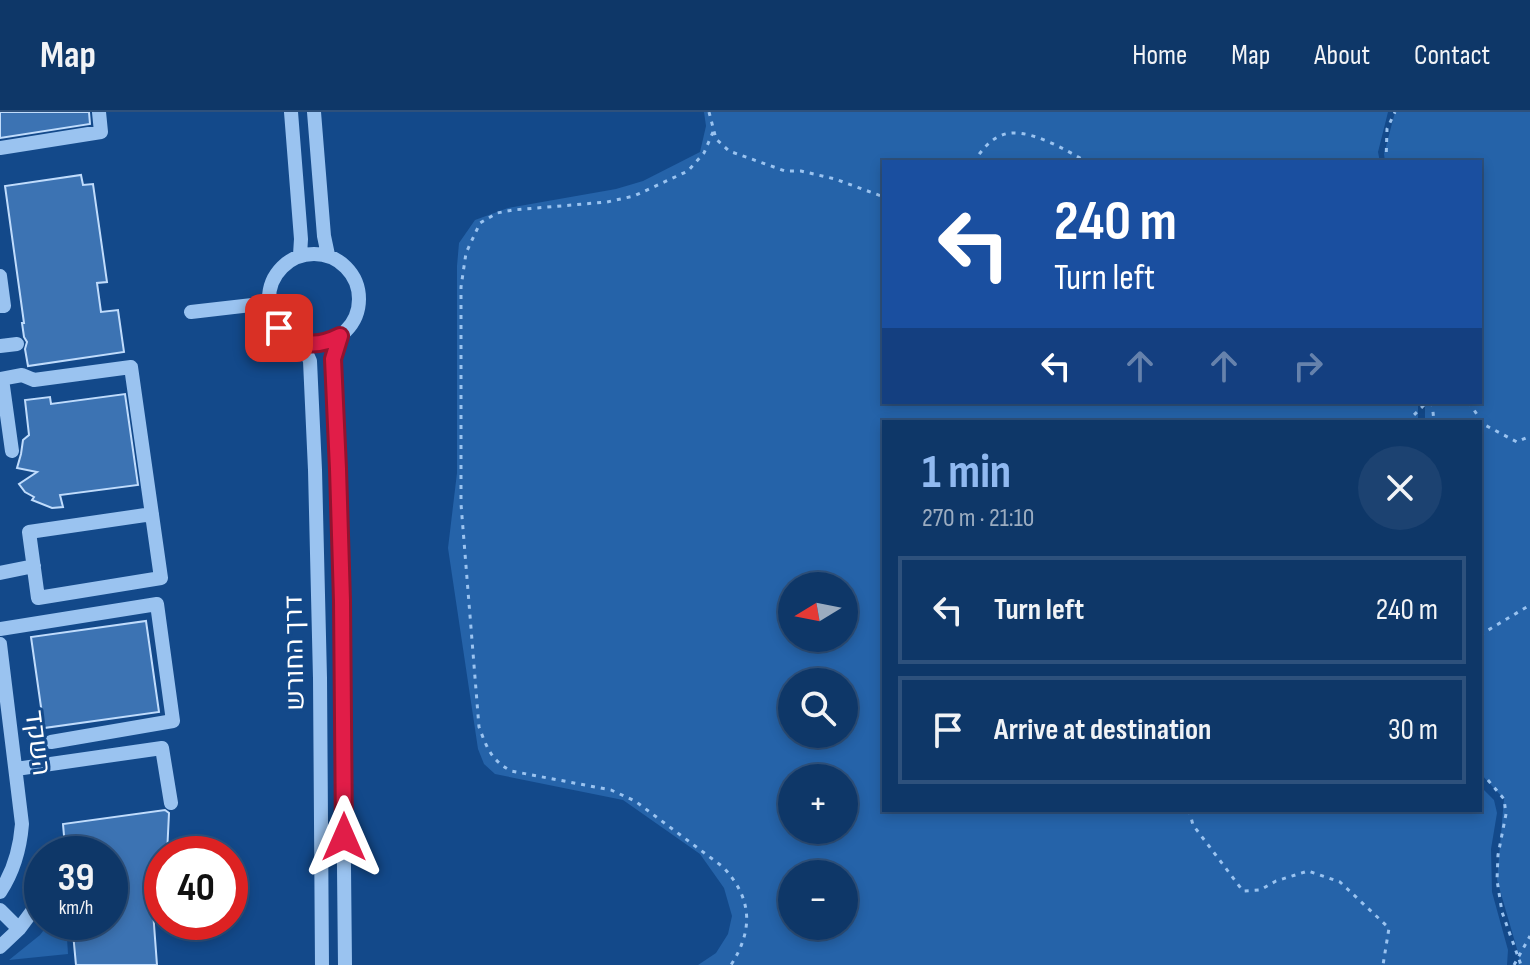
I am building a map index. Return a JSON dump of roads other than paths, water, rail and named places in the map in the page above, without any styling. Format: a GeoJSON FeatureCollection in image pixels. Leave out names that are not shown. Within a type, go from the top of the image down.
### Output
{"type":"FeatureCollection","features":[{"type":"Feature","properties":{"kind":"street"},"geometry":{"type":"LineString","coordinates":[[0,148],[101,132],[99,112]]}},
{"type":"Feature","properties":{"kind":"street"},"geometry":{"type":"LineString","coordinates":[[291,112],[300,255]]}},
{"type":"Feature","properties":{"kind":"street"},"geometry":{"type":"LineString","coordinates":[[314,112],[328,255]]}},
{"type":"Feature","properties":{"kind":"street"},"geometry":{"type":"LineString","coordinates":[[300,255],[328,255],[351,272],[357,285],[357,313],[340,336],[328,342],[302,343],[279,328],[272,317],[270,288],[276,274],[286,263],[300,255]]}},
{"type":"Feature","properties":{"kind":"street"},"geometry":{"type":"LineString","coordinates":[[0,276],[4,306],[0,306]]}},
{"type":"Feature","properties":{"kind":"street"},"geometry":{"type":"LineString","coordinates":[[191,312],[269,303]]}},
{"type":"Feature","properties":{"kind":"street","name":"דרך החורש"},"geometry":{"type":"LineString","coordinates":[[340,336],[333,359],[341,590],[345,965]]}},
{"type":"Feature","properties":{"kind":"street","name":"דרך החורש"},"geometry":{"type":"LineString","coordinates":[[302,343],[310,361],[315,470],[322,965]]}},
{"type":"Feature","properties":{"kind":"street"},"geometry":{"type":"LineString","coordinates":[[0,346],[17,344]]}},
{"type":"Feature","properties":{"kind":"street"},"geometry":{"type":"LineString","coordinates":[[12,451],[1,379],[22,375],[34,380],[131,367],[152,514],[161,578],[38,598],[29,532],[152,514]]}},
{"type":"Feature","properties":{"kind":"street"},"geometry":{"type":"LineString","coordinates":[[0,573],[34,566]]}},
{"type":"Feature","properties":{"kind":"street"},"geometry":{"type":"LineString","coordinates":[[0,629],[157,604],[173,721],[51,742]]}},
{"type":"Feature","properties":{"kind":"street","name":"השקד"},"geometry":{"type":"LineString","coordinates":[[0,644],[21,815],[20,845],[0,892]]}},
{"type":"Feature","properties":{"kind":"street"},"geometry":{"type":"LineString","coordinates":[[16,769],[162,748],[171,803]]}},
{"type":"Feature","properties":{"kind":"street"},"geometry":{"type":"LineString","coordinates":[[0,910],[19,929]]}},
{"type":"Feature","properties":{"kind":"street"},"geometry":{"type":"LineString","coordinates":[[0,947],[24,922]]}}]}
